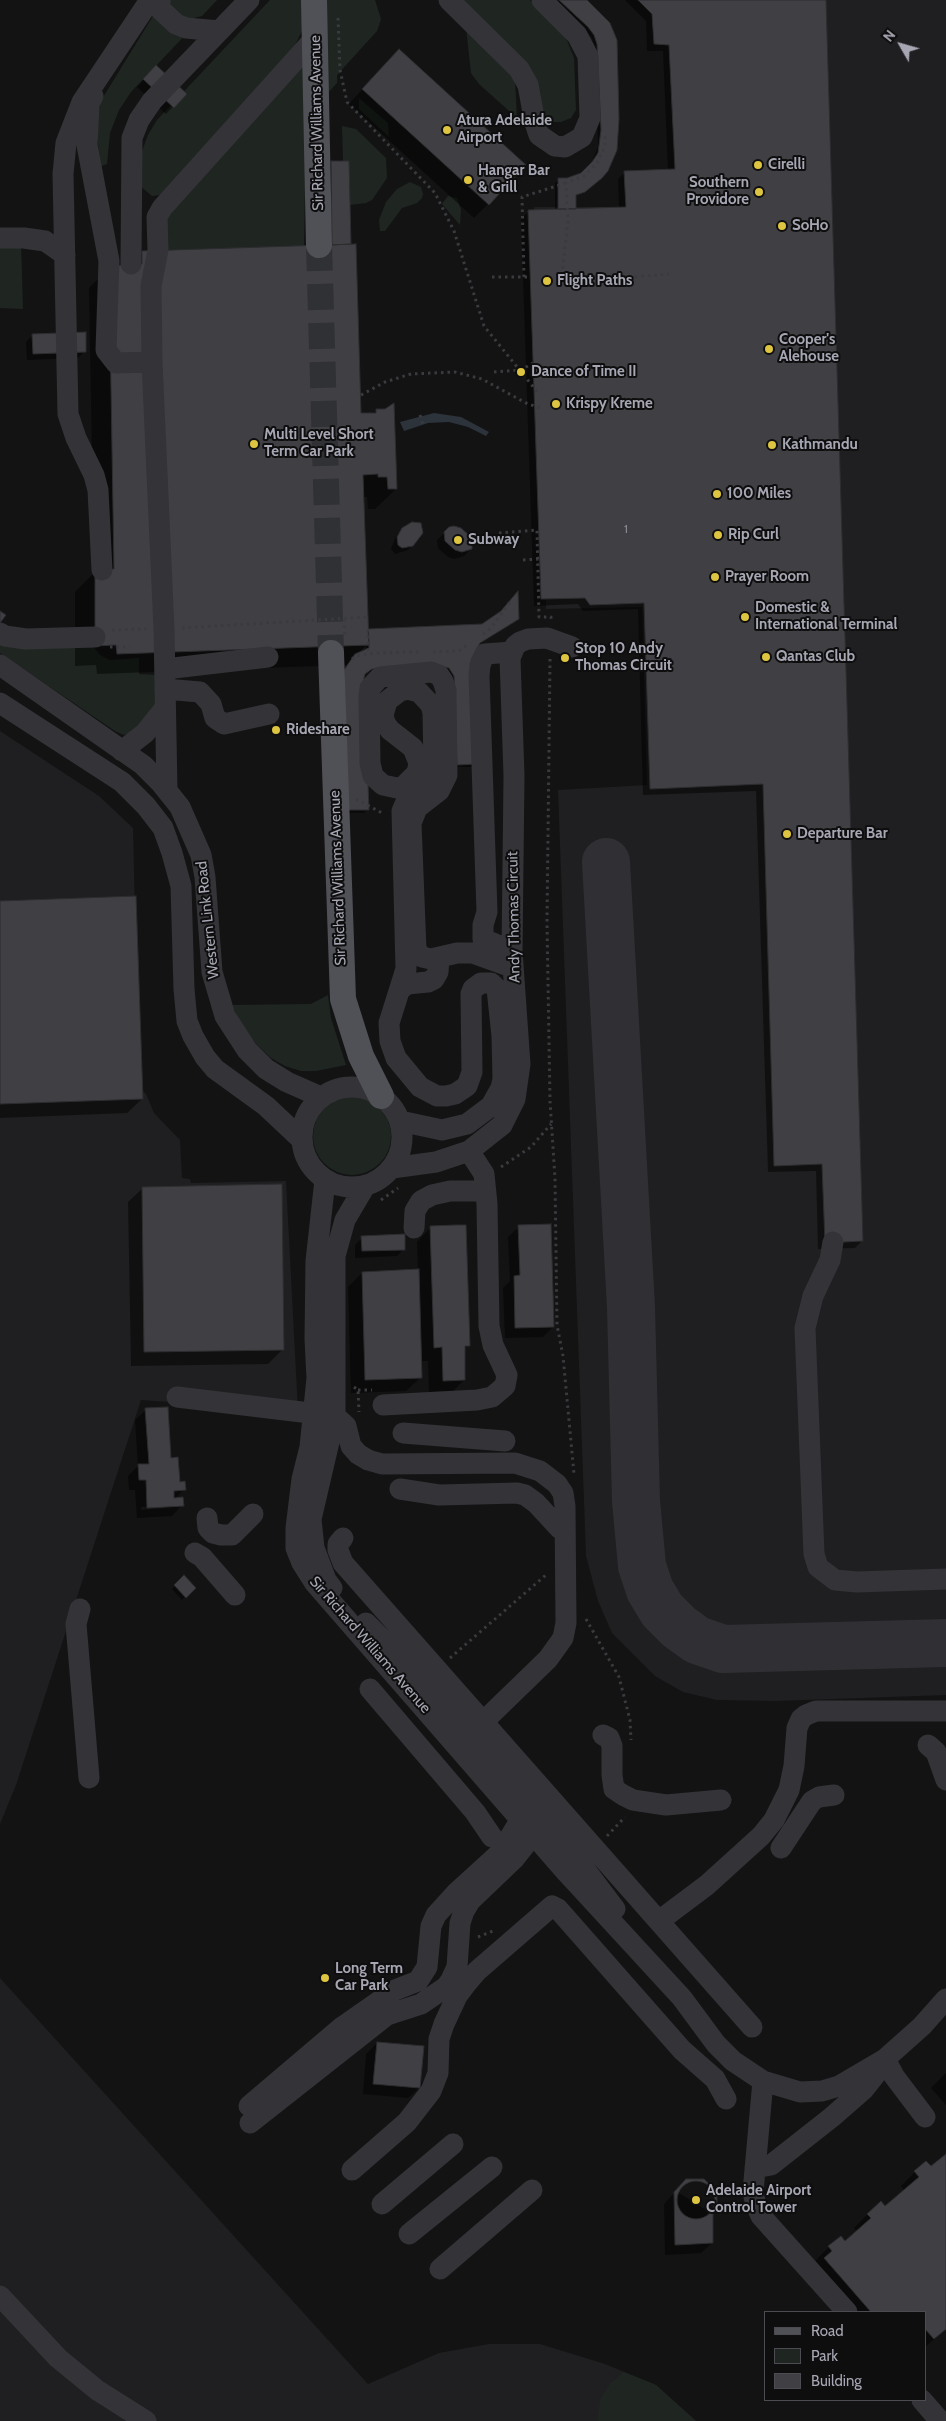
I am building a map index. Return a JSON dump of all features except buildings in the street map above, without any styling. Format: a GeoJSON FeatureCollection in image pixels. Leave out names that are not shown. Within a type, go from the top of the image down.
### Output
{"type":"FeatureCollection","features":[{"type":"Feature","properties":{"kind":"main road","name":"Sir Richard Williams Avenue"},"geometry":{"type":"LineString","coordinates":[[314,0],[319,245]]}},
{"type":"Feature","properties":{"kind":"main road","name":"Sir Richard Williams Avenue"},"geometry":{"type":"LineString","coordinates":[[339,659],[336,812],[343,999],[353,1036],[381,1096]]}},
{"type":"Feature","properties":{"kind":"street"},"geometry":{"type":"LineString","coordinates":[[102,570],[98,490],[94,475],[76,438],[68,414],[63,174],[66,143],[82,102],[150,0]]}},
{"type":"Feature","properties":{"kind":"street"},"geometry":{"type":"LineString","coordinates":[[160,0],[160,9],[176,24],[186,28],[219,31]]}},
{"type":"Feature","properties":{"kind":"street"},"geometry":{"type":"LineString","coordinates":[[131,264],[132,138],[139,120],[152,101],[248,0]]}},
{"type":"Feature","properties":{"kind":"street"},"geometry":{"type":"LineString","coordinates":[[449,0],[519,69],[528,85],[535,124],[539,135],[555,146],[565,147],[582,137],[590,118],[588,56],[577,35],[542,0]]}},
{"type":"Feature","properties":{"kind":"street"},"geometry":{"type":"LineString","coordinates":[[167,791],[164,629],[152,362],[151,286],[158,250],[157,217],[162,208],[315,38]]}},
{"type":"Feature","properties":{"kind":"street"},"geometry":{"type":"LineString","coordinates":[[106,66],[90,104],[87,145],[109,261],[106,350],[116,363],[152,362]]}},
{"type":"Feature","properties":{"kind":"street"},"geometry":{"type":"LineString","coordinates":[[0,238],[24,238],[45,241],[65,255]]}},
{"type":"Feature","properties":{"kind":"street"},"geometry":{"type":"LineString","coordinates":[[0,633],[5,636],[26,638],[102,634]]}},
{"type":"Feature","properties":{"kind":"street"},"geometry":{"type":"LineString","coordinates":[[400,1121],[442,1130],[454,1128],[480,1116],[491,1106],[500,1093],[510,1063],[512,967],[483,940],[483,925],[487,912],[480,665],[485,654],[512,652],[520,642],[528,639],[551,640],[572,647]]}},
{"type":"Feature","properties":{"kind":"street","name":"Andy Thomas Circuit"},"geometry":{"type":"LineString","coordinates":[[397,1176],[469,1151],[502,1125],[515,1099],[520,1064],[518,1011],[512,967],[514,776],[510,658],[512,652]]}},
{"type":"Feature","properties":{"kind":"street"},"geometry":{"type":"LineString","coordinates":[[122,751],[145,733],[165,689],[268,657]]}},
{"type":"Feature","properties":{"kind":"street","name":"Western Link Road"},"geometry":{"type":"LineString","coordinates":[[0,665],[143,765],[180,807],[202,855],[207,893],[212,972],[225,1016],[247,1050],[266,1068],[287,1082],[321,1097]]}},
{"type":"Feature","properties":{"kind":"street"},"geometry":{"type":"LineString","coordinates":[[500,1093],[503,1079],[503,1060],[498,999],[495,986],[487,982],[481,983],[473,989],[470,1000],[471,1078],[467,1086],[446,1096],[436,1096],[420,1087],[396,1058],[390,1041],[389,1023],[405,979],[406,961],[402,811],[406,802],[428,782],[432,776],[434,766],[433,713],[431,705],[419,692],[408,689],[392,695],[384,709],[384,723],[390,730],[414,748],[417,754],[418,769],[412,780],[404,786],[389,787],[377,780],[371,772],[369,696],[374,682],[387,675],[431,672],[439,676],[446,690],[447,775],[439,791],[417,808],[412,817],[410,830],[414,946],[422,957],[473,953],[512,967]]}},
{"type":"Feature","properties":{"kind":"street"},"geometry":{"type":"LineString","coordinates":[[165,689],[200,692],[211,704],[215,718],[224,724],[269,714]]}},
{"type":"Feature","properties":{"kind":"street","name":"Western Link Road"},"geometry":{"type":"LineString","coordinates":[[0,703],[122,782],[146,806],[162,828],[172,853],[181,886],[184,989],[187,1021],[193,1036],[204,1057],[215,1069],[266,1106],[300,1138]]}},
{"type":"Feature","properties":{"kind":"street"},"geometry":{"type":"LineString","coordinates":[[401,988],[407,984],[428,982],[434,979],[438,972],[440,957]]}},
{"type":"Feature","properties":{"kind":"street"},"geometry":{"type":"LineString","coordinates":[[351,1086],[366,1089],[381,1096],[392,1107],[400,1121],[402,1138],[397,1176],[380,1179],[372,1193],[338,1186],[314,1172],[307,1160],[300,1138],[304,1119],[311,1107],[321,1097],[335,1089],[351,1086]]}},
{"type":"Feature","properties":{"kind":"street"},"geometry":{"type":"LineString","coordinates":[[383,1405],[477,1400],[492,1396],[505,1386],[507,1375],[493,1345],[489,1326],[484,1174],[469,1151]]}},
{"type":"Feature","properties":{"kind":"street","name":"Sir Richard Williams Avenue"},"geometry":{"type":"LineString","coordinates":[[325,1180],[316,1262],[315,1339],[317,1378],[296,1528],[296,1548],[302,1563],[314,1582],[348,1623],[531,1822],[601,1889],[626,1925],[638,1947],[682,1998],[716,2044],[733,2060],[763,2081],[800,2092],[822,2091],[854,2078],[885,2059],[922,2026],[946,1999]]}},
{"type":"Feature","properties":{"kind":"street"},"geometry":{"type":"LineString","coordinates":[[414,1228],[415,1211],[421,1201],[432,1195],[450,1191],[485,1191]]}},
{"type":"Feature","properties":{"kind":"street","name":"Sir Richard Williams Avenue"},"geometry":{"type":"LineString","coordinates":[[372,1193],[345,1220],[335,1256],[335,1416],[311,1519],[314,1548],[326,1580],[337,1594],[438,1695],[531,1822]]}},
{"type":"Feature","properties":{"kind":"street"},"geometry":{"type":"LineString","coordinates":[[833,1242],[830,1260],[813,1296],[805,1328],[814,1554],[818,1567],[835,1580],[857,1582],[946,1579]]}},
{"type":"Feature","properties":{"kind":"street"},"geometry":{"type":"LineString","coordinates":[[177,1397],[335,1416],[346,1426],[350,1446],[358,1454],[368,1460],[391,1466],[515,1463],[540,1471],[550,1477],[563,1493],[565,1506],[566,1623],[563,1638],[548,1659],[482,1722]]}},
{"type":"Feature","properties":{"kind":"street"},"geometry":{"type":"LineString","coordinates":[[391,1466],[396,1448],[419,1403]]}},
{"type":"Feature","properties":{"kind":"street"},"geometry":{"type":"LineString","coordinates":[[404,1433],[505,1441]]}},
{"type":"Feature","properties":{"kind":"street"},"geometry":{"type":"LineString","coordinates":[[400,1489],[439,1495],[517,1493],[525,1495],[536,1503],[560,1529]]}},
{"type":"Feature","properties":{"kind":"street"},"geometry":{"type":"LineString","coordinates":[[207,1518],[208,1528],[213,1533],[232,1535],[253,1514]]}},
{"type":"Feature","properties":{"kind":"street"},"geometry":{"type":"LineString","coordinates":[[342,1538],[338,1544],[338,1550],[343,1563],[752,2027]]}},
{"type":"Feature","properties":{"kind":"street"},"geometry":{"type":"LineString","coordinates":[[195,1553],[202,1557],[234,1596]]}},
{"type":"Feature","properties":{"kind":"street"},"geometry":{"type":"LineString","coordinates":[[80,1609],[76,1624],[89,1778]]}},
{"type":"Feature","properties":{"kind":"street"},"geometry":{"type":"LineString","coordinates":[[370,1689],[475,1812],[492,1837]]}},
{"type":"Feature","properties":{"kind":"street"},"geometry":{"type":"LineString","coordinates":[[659,1921],[706,1885],[761,1836],[774,1820],[789,1790],[794,1766],[797,1728],[801,1719],[806,1715],[816,1711],[946,1711]]}},
{"type":"Feature","properties":{"kind":"street"},"geometry":{"type":"LineString","coordinates":[[603,1735],[609,1738],[612,1746],[614,1789],[630,1798],[666,1805],[721,1800]]}},
{"type":"Feature","properties":{"kind":"street"},"geometry":{"type":"LineString","coordinates":[[928,1745],[936,1752],[946,1780]]}},
{"type":"Feature","properties":{"kind":"street"},"geometry":{"type":"LineString","coordinates":[[781,1848],[812,1801],[819,1797],[834,1795]]}},
{"type":"Feature","properties":{"kind":"street"},"geometry":{"type":"LineString","coordinates":[[531,1822],[514,1859],[467,1906],[461,1916],[455,1974],[440,1993],[421,2004],[388,2015],[245,2118],[342,2027],[395,1990],[418,1981],[427,1967],[431,1926],[436,1915],[456,1893],[531,1822]]}},
{"type":"Feature","properties":{"kind":"street"},"geometry":{"type":"LineString","coordinates":[[352,2170],[407,2122],[431,2091],[438,2073],[439,2039],[457,1996],[466,1984],[477,1971],[552,1906],[558,1909],[682,2050],[715,2079],[726,2099]]}},
{"type":"Feature","properties":{"kind":"street"},"geometry":{"type":"LineString","coordinates":[[755,2168],[771,2165],[832,2117],[864,2089],[885,2059],[894,2076],[925,2117]]}},
{"type":"Feature","properties":{"kind":"street"},"geometry":{"type":"LineString","coordinates":[[763,2081],[754,2192],[761,2216],[846,2311]]}},
{"type":"Feature","properties":{"kind":"street"},"geometry":{"type":"LineString","coordinates":[[382,2204],[453,2144]]}},
{"type":"Feature","properties":{"kind":"street"},"geometry":{"type":"LineString","coordinates":[[409,2234],[492,2167]]}},
{"type":"Feature","properties":{"kind":"street"},"geometry":{"type":"LineString","coordinates":[[440,2269],[532,2190]]}},
{"type":"Feature","properties":{"kind":"street"},"geometry":{"type":"LineString","coordinates":[[0,2296],[58,2358],[97,2390],[146,2421]]}},
{"type":"Feature","properties":{"kind":"street"},"geometry":{"type":"LineString","coordinates":[[923,2401],[940,2421]]}},
{"type":"Feature","properties":{"kind":"path"},"geometry":{"type":"LineString","coordinates":[[338,10],[340,70],[347,102],[435,193],[454,231],[484,326],[539,394]]}},
{"type":"Feature","properties":{"kind":"path"},"geometry":{"type":"LineString","coordinates":[[524,277],[522,197],[566,183]]}},
{"type":"Feature","properties":{"kind":"path"},"geometry":{"type":"LineString","coordinates":[[609,278],[669,274]]}},
{"type":"Feature","properties":{"kind":"path"},"geometry":{"type":"LineString","coordinates":[[492,277],[530,277],[515,279]]}},
{"type":"Feature","properties":{"kind":"path"},"geometry":{"type":"LineString","coordinates":[[494,372],[521,370],[533,363]]}},
{"type":"Feature","properties":{"kind":"path"},"geometry":{"type":"LineString","coordinates":[[361,395],[385,382],[411,374],[454,372],[482,380],[526,403],[540,408]]}},
{"type":"Feature","properties":{"kind":"path"},"geometry":{"type":"LineString","coordinates":[[420,415],[423,425]]}},
{"type":"Feature","properties":{"kind":"path"},"geometry":{"type":"LineString","coordinates":[[499,533],[538,530],[539,617],[551,617],[548,922],[551,1124],[555,1178],[558,1325],[563,1356],[575,1484]]}},
{"type":"Feature","properties":{"kind":"path"},"geometry":{"type":"LineString","coordinates":[[523,560],[539,559]]}},
{"type":"Feature","properties":{"kind":"path"},"geometry":{"type":"LineString","coordinates":[[482,635],[490,630],[510,602]]}},
{"type":"Feature","properties":{"kind":"path"},"geometry":{"type":"LineString","coordinates":[[102,634],[368,617]]}},
{"type":"Feature","properties":{"kind":"path"},"geometry":{"type":"LineString","coordinates":[[368,629],[368,654]]}},
{"type":"Feature","properties":{"kind":"path"},"geometry":{"type":"LineString","coordinates":[[339,659],[368,654],[459,651],[474,640]]}},
{"type":"Feature","properties":{"kind":"path"},"geometry":{"type":"LineString","coordinates":[[498,1169],[531,1147],[551,1124]]}},
{"type":"Feature","properties":{"kind":"path"},"geometry":{"type":"LineString","coordinates":[[372,1193],[397,1176]]}},
{"type":"Feature","properties":{"kind":"path"},"geometry":{"type":"LineString","coordinates":[[353,1386],[358,1390],[359,1418]]}},
{"type":"Feature","properties":{"kind":"path"},"geometry":{"type":"LineString","coordinates":[[444,1664],[546,1574],[552,1574]]}},
{"type":"Feature","properties":{"kind":"path"},"geometry":{"type":"LineString","coordinates":[[585,1618],[619,1677],[630,1720],[630,1749]]}},
{"type":"Feature","properties":{"kind":"path"},"geometry":{"type":"LineString","coordinates":[[595,1849],[624,1818],[630,1798]]}},
{"type":"Feature","properties":{"kind":"path"},"geometry":{"type":"LineString","coordinates":[[460,1937],[479,1937],[496,1930]]}},
{"type":"Feature","properties":{"kind":"shaded area"},"geometry":{"type":"Polygon","coordinates":[[[638,0],[946,0],[946,1695],[776,1701],[717,1700],[683,1692],[655,1676],[612,1633],[598,1601],[586,1556],[558,790],[647,785],[642,607],[546,609],[534,207],[625,207],[624,171],[675,169],[669,45],[654,44],[652,14],[638,0]]]}},
{"type":"Feature","properties":{"kind":"shaded area"},"geometry":{"type":"Polygon","coordinates":[[[434,413],[461,417],[489,432],[486,436],[468,427],[449,422],[428,423],[404,431],[400,422],[434,413]]]}},
{"type":"Feature","properties":{"kind":"shaded area"},"geometry":{"type":"Polygon","coordinates":[[[0,731],[99,796],[133,828],[139,1087],[146,1094],[154,1113],[180,1140],[182,1178],[190,1179],[191,1183],[286,1181],[298,1411],[141,1400],[16,1785],[0,1824],[0,731]]]}},
{"type":"Feature","properties":{"kind":"shaded area"},"geometry":{"type":"Polygon","coordinates":[[[0,1978],[368,2384],[439,2353],[489,2344],[540,2344],[605,2364],[656,2385],[696,2421],[0,2421],[0,1978]]]}},
{"type":"Feature","properties":{"kind":"green space"},"geometry":{"type":"Polygon","coordinates":[[[170,0],[217,0],[202,16],[189,19],[171,11],[170,0]]]}},
{"type":"Feature","properties":{"kind":"green space"},"geometry":{"type":"Polygon","coordinates":[[[270,0],[307,0],[303,29],[294,47],[161,195],[152,196],[139,185],[141,154],[148,135],[157,120],[270,0]]]}},
{"type":"Feature","properties":{"kind":"green space"},"geometry":{"type":"Polygon","coordinates":[[[326,0],[375,0],[381,19],[377,31],[337,75],[337,83],[326,95],[326,0]]]}},
{"type":"Feature","properties":{"kind":"green space"},"geometry":{"type":"Polygon","coordinates":[[[455,0],[530,0],[553,22],[566,38],[574,58],[576,110],[571,118],[561,122],[550,122],[540,113],[455,0]]]}},
{"type":"Feature","properties":{"kind":"green space"},"geometry":{"type":"Polygon","coordinates":[[[158,8],[190,30],[131,92],[119,110],[110,133],[107,164],[101,166],[96,130],[97,115],[102,99],[158,8]]]}},
{"type":"Feature","properties":{"kind":"green space"},"geometry":{"type":"Polygon","coordinates":[[[466,27],[503,63],[515,81],[517,118],[479,84],[471,73],[466,27]]]}},
{"type":"Feature","properties":{"kind":"green space"},"geometry":{"type":"Polygon","coordinates":[[[301,65],[307,66],[304,246],[166,250],[167,214],[301,65]]]}},
{"type":"Feature","properties":{"kind":"green space"},"geometry":{"type":"Polygon","coordinates":[[[359,98],[388,123],[389,137],[359,109],[359,98]]]}},
{"type":"Feature","properties":{"kind":"green space"},"geometry":{"type":"Polygon","coordinates":[[[342,126],[356,129],[386,158],[387,178],[372,200],[366,203],[350,205],[348,161],[343,161],[342,126]]]}},
{"type":"Feature","properties":{"kind":"green space"},"geometry":{"type":"Polygon","coordinates":[[[410,182],[421,187],[422,198],[417,203],[402,208],[385,231],[380,231],[379,220],[386,202],[397,189],[410,182]]]}},
{"type":"Feature","properties":{"kind":"green space"},"geometry":{"type":"Polygon","coordinates":[[[448,196],[457,198],[461,210],[460,225],[442,204],[448,196]]]}},
{"type":"Feature","properties":{"kind":"green space"},"geometry":{"type":"Polygon","coordinates":[[[21,243],[23,309],[0,308],[0,244],[21,243]]]}},
{"type":"Feature","properties":{"kind":"green space"},"geometry":{"type":"Polygon","coordinates":[[[90,642],[100,655],[110,660],[139,658],[139,674],[157,675],[157,712],[134,732],[124,735],[115,731],[0,653],[0,645],[90,642]]]}},
{"type":"Feature","properties":{"kind":"green space"},"geometry":{"type":"Polygon","coordinates":[[[328,995],[331,1018],[346,1065],[316,1071],[301,1071],[285,1066],[271,1058],[252,1040],[239,1021],[232,1005],[311,1004],[328,995]]]}},
{"type":"Feature","properties":{"kind":"green space"},"geometry":{"type":"Polygon","coordinates":[[[352,1097],[367,1100],[380,1108],[388,1121],[391,1136],[388,1151],[380,1164],[367,1172],[352,1175],[337,1172],[324,1164],[316,1151],[313,1136],[316,1121],[324,1108],[337,1100],[352,1097]]]}},
{"type":"Feature","properties":{"kind":"green space"},"geometry":{"type":"Polygon","coordinates":[[[624,2372],[656,2385],[696,2421],[598,2421],[600,2400],[610,2384],[624,2372]]]}},
{"type":"Feature","properties":{"kind":"taxiway"},"geometry":{"type":"LineString","coordinates":[[606,862],[631,1307],[636,1501],[642,1566],[650,1590],[662,1610],[679,1627],[697,1640],[723,1649],[946,1643]]}},
{"type":"Feature","properties":{"kind":"tunnel"},"geometry":{"type":"LineString","coordinates":[[319,245],[331,653]]}},
{"type":"Feature","properties":{"kind":"place","name":"Atura Adelaide Airport"},"geometry":{"type":"Point","coordinates":[447,130]}},
{"type":"Feature","properties":{"kind":"place","name":"Cirelli"},"geometry":{"type":"Point","coordinates":[758,165]}},
{"type":"Feature","properties":{"kind":"place","name":"Hangar Bar & Grill"},"geometry":{"type":"Point","coordinates":[468,180]}},
{"type":"Feature","properties":{"kind":"place","name":"Southern Providore"},"geometry":{"type":"Point","coordinates":[759,192]}},
{"type":"Feature","properties":{"kind":"place","name":"SoHo"},"geometry":{"type":"Point","coordinates":[782,226]}},
{"type":"Feature","properties":{"kind":"place","name":"Flight Paths"},"geometry":{"type":"Point","coordinates":[547,281]}},
{"type":"Feature","properties":{"kind":"place","name":"Cooper's Alehouse"},"geometry":{"type":"Point","coordinates":[769,349]}},
{"type":"Feature","properties":{"kind":"place","name":"Dance of Time II"},"geometry":{"type":"Point","coordinates":[521,372]}},
{"type":"Feature","properties":{"kind":"place","name":"Krispy Kreme"},"geometry":{"type":"Point","coordinates":[556,404]}},
{"type":"Feature","properties":{"kind":"place","name":"Multi Level Short Term Car Park"},"geometry":{"type":"Point","coordinates":[254,444]}},
{"type":"Feature","properties":{"kind":"place","name":"Kathmandu"},"geometry":{"type":"Point","coordinates":[772,445]}},
{"type":"Feature","properties":{"kind":"place","name":"100 Miles"},"geometry":{"type":"Point","coordinates":[717,494]}},
{"type":"Feature","properties":{"kind":"place","name":"Rip Curl"},"geometry":{"type":"Point","coordinates":[718,535]}},
{"type":"Feature","properties":{"kind":"place","name":"Subway"},"geometry":{"type":"Point","coordinates":[458,540]}},
{"type":"Feature","properties":{"kind":"place","name":"Prayer Room"},"geometry":{"type":"Point","coordinates":[715,577]}},
{"type":"Feature","properties":{"kind":"place","name":"Domestic & International Terminal"},"geometry":{"type":"Point","coordinates":[745,617]}},
{"type":"Feature","properties":{"kind":"place","name":"Qantas Club"},"geometry":{"type":"Point","coordinates":[766,657]}},
{"type":"Feature","properties":{"kind":"place","name":"Stop 10 Andy Thomas Circuit"},"geometry":{"type":"Point","coordinates":[565,658]}},
{"type":"Feature","properties":{"kind":"place","name":"Rideshare"},"geometry":{"type":"Point","coordinates":[276,730]}},
{"type":"Feature","properties":{"kind":"place","name":"Departure Bar"},"geometry":{"type":"Point","coordinates":[787,834]}},
{"type":"Feature","properties":{"kind":"place","name":"Long Term Car Park"},"geometry":{"type":"Point","coordinates":[325,1978]}},
{"type":"Feature","properties":{"kind":"place","name":"Adelaide Airport Control Tower"},"geometry":{"type":"Point","coordinates":[696,2200]}}]}
